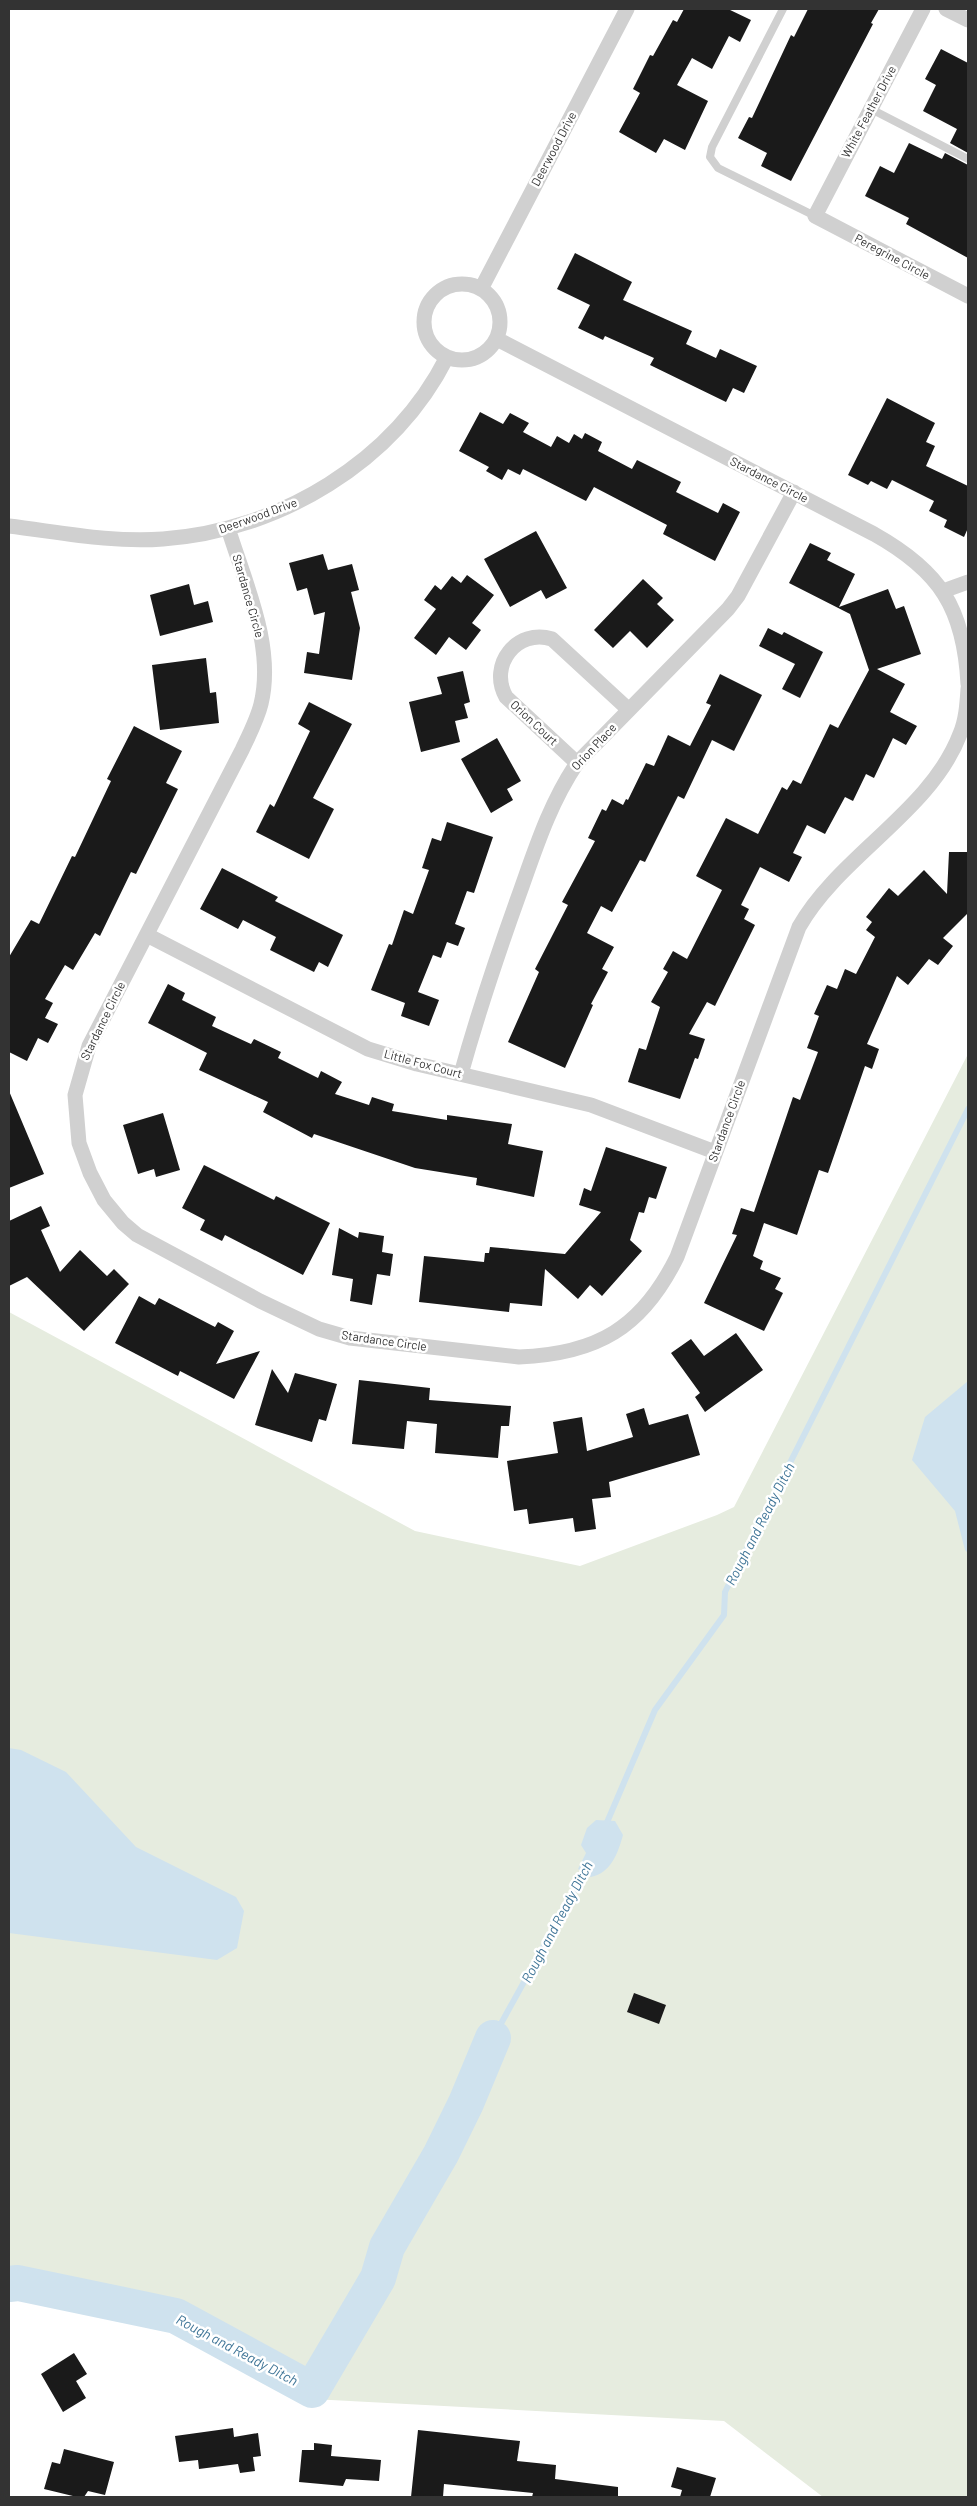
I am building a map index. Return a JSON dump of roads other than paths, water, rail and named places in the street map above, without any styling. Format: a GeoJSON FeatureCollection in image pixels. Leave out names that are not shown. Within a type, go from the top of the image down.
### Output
{"type":"FeatureCollection","features":[{"type":"Feature","properties":{"kind":"street","name":"Deerwood Drive"},"geometry":{"type":"LineString","coordinates":[[481,289],[627,9]]}},
{"type":"Feature","properties":{"kind":"street","name":"White Feather Drive"},"geometry":{"type":"LineString","coordinates":[[815,216],[923,9]]}},
{"type":"Feature","properties":{"kind":"street"},"geometry":{"type":"LineString","coordinates":[[946,9],[968,20]]}},
{"type":"Feature","properties":{"kind":"street","name":"Peregrine Circle"},"geometry":{"type":"LineString","coordinates":[[815,216],[968,296]]}},
{"type":"Feature","properties":{"kind":"street"},"geometry":{"type":"LineString","coordinates":[[470,285],[481,289],[490,296],[498,311],[500,328],[496,339],[491,347],[475,358],[466,360],[447,357],[430,343],[426,333],[426,310],[439,292],[448,287],[470,285]]}},
{"type":"Feature","properties":{"kind":"street","name":"Stardance Circle"},"geometry":{"type":"LineString","coordinates":[[496,339],[882,538],[912,558],[930,575],[943,592],[959,626],[968,658],[968,684]]}},
{"type":"Feature","properties":{"kind":"street","name":"Deerwood Drive"},"geometry":{"type":"LineString","coordinates":[[9,526],[127,539],[196,536],[228,528],[299,502],[347,472],[380,445],[400,424],[430,386],[447,357]]}},
{"type":"Feature","properties":{"kind":"street","name":"Orion Place"},"geometry":{"type":"LineString","coordinates":[[460,1074],[481,1000],[540,837],[560,789],[577,763],[734,603],[794,492]]}},
{"type":"Feature","properties":{"kind":"street","name":"Stardance Circle"},"geometry":{"type":"LineString","coordinates":[[228,528],[258,624],[263,649],[264,673],[261,703],[242,750],[93,1038],[74,1094],[76,1127],[87,1166],[112,1211],[137,1235],[260,1301],[319,1329],[350,1338],[518,1357],[556,1354],[592,1344],[608,1336],[633,1318],[663,1285],[677,1257],[799,927],[822,895],[938,774],[960,734],[968,689]]}},
{"type":"Feature","properties":{"kind":"street"},"geometry":{"type":"LineString","coordinates":[[943,592],[968,582]]}},
{"type":"Feature","properties":{"kind":"street","name":"Orion Court"},"geometry":{"type":"LineString","coordinates":[[577,763],[503,692],[500,670],[510,650],[530,637],[540,636],[552,639],[629,710]]}},
{"type":"Feature","properties":{"kind":"street","name":"Little Fox Court"},"geometry":{"type":"LineString","coordinates":[[147,935],[368,1049],[401,1060],[591,1105],[715,1152]]}},
{"type":"Feature","properties":{"kind":"lane"},"geometry":{"type":"LineString","coordinates":[[783,9],[712,147],[710,157],[711,162],[721,170],[815,216]]}},
{"type":"Feature","properties":{"kind":"lane"},"geometry":{"type":"LineString","coordinates":[[871,109],[968,159]]}},
{"type":"Feature","properties":{"kind":"water"},"geometry":{"type":"Polygon","coordinates":[[[968,1381],[968,1553],[965,1550],[955,1511],[912,1460],[925,1417],[968,1381]]]}},
{"type":"Feature","properties":{"kind":"water"},"geometry":{"type":"Polygon","coordinates":[[[9,1748],[21,1750],[66,1772],[136,1847],[236,1897],[244,1911],[237,1948],[217,1960],[9,1933],[9,1748]]]}},
{"type":"Feature","properties":{"kind":"water"},"geometry":{"type":"Polygon","coordinates":[[[596,1820],[615,1821],[623,1835],[619,1849],[609,1867],[598,1875],[591,1877],[578,1869],[586,1853],[581,1845],[587,1828],[596,1820]]]}},
{"type":"Feature","properties":{"kind":"waterway","name":"Rough and Ready Ditch"},"geometry":{"type":"LineString","coordinates":[[605,1827],[655,1710],[724,1615],[725,1592],[968,1109]]}},
{"type":"Feature","properties":{"kind":"waterway","name":"Rough and Ready Ditch"},"geometry":{"type":"LineString","coordinates":[[493,2038],[588,1866]]}},
{"type":"Feature","properties":{"kind":"waterway","name":"Rough and Ready Ditch"},"geometry":{"type":"LineString","coordinates":[[9,2284],[18,2283],[176,2316],[312,2390],[378,2278],[387,2247],[441,2154],[466,2103],[493,2038]]}}]}
